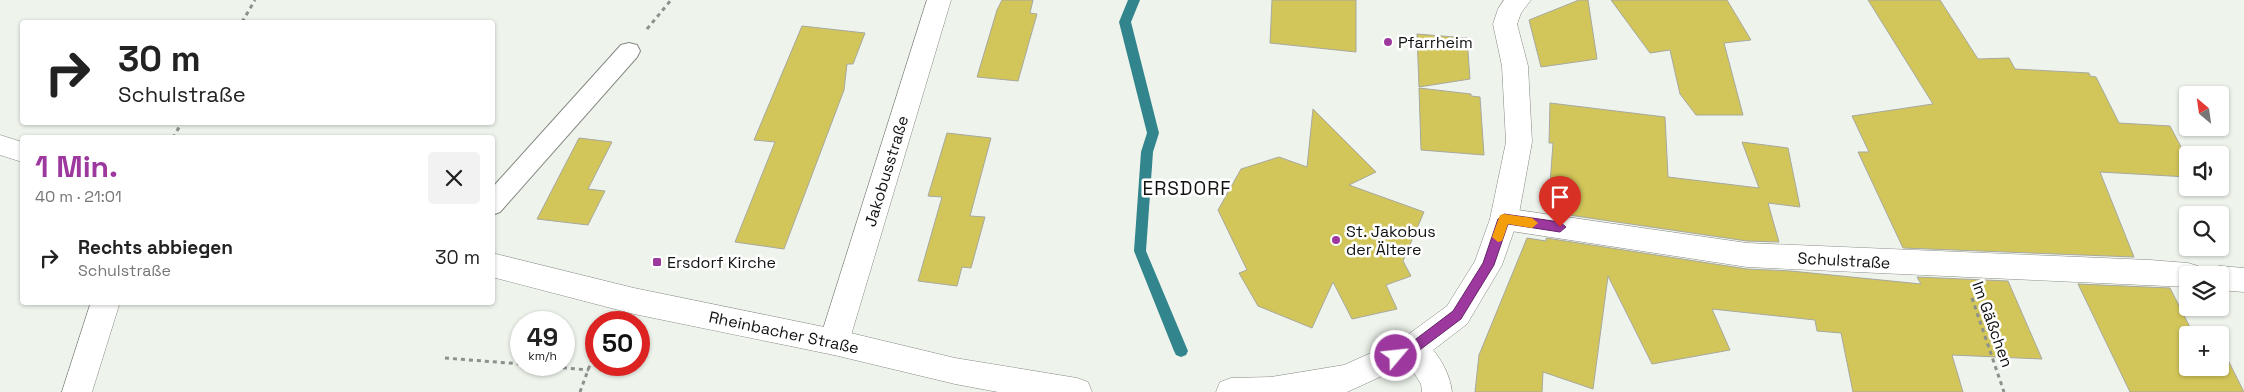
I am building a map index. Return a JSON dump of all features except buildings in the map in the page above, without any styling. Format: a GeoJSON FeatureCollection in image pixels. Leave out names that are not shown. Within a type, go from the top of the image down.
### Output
{"type":"FeatureCollection","features":[{"type":"Feature","properties":{"kind":"main road","name":"Jakobusstraße"},"geometry":{"type":"LineString","coordinates":[[834,342],[939,0]]}},
{"type":"Feature","properties":{"kind":"main road"},"geometry":{"type":"LineString","coordinates":[[1231,392],[1271,391],[1347,378],[1413,348],[1457,315],[1488,265],[1504,219],[1519,142],[1515,66],[1505,24],[1510,9],[1519,0]]}},
{"type":"Feature","properties":{"kind":"main road"},"geometry":{"type":"LineString","coordinates":[[0,145],[20,151]]}},
{"type":"Feature","properties":{"kind":"main road","name":"Schulstraße"},"geometry":{"type":"LineString","coordinates":[[1504,219],[1747,255],[2179,274]]}},
{"type":"Feature","properties":{"kind":"main road","name":"Rheinbacher Straße"},"geometry":{"type":"LineString","coordinates":[[495,266],[634,301],[834,342],[955,372],[1077,392]]}},
{"type":"Feature","properties":{"kind":"main road"},"geometry":{"type":"LineString","coordinates":[[2229,279],[2244,280]]}},
{"type":"Feature","properties":{"kind":"main road"},"geometry":{"type":"LineString","coordinates":[[77,392],[105,305]]}},
{"type":"Feature","properties":{"kind":"main road"},"geometry":{"type":"LineString","coordinates":[[1413,348],[1436,380],[1437,392]]}},
{"type":"Feature","properties":{"kind":"lane"},"geometry":{"type":"LineString","coordinates":[[495,202],[629,51]]}},
{"type":"Feature","properties":{"kind":"path"},"geometry":{"type":"LineString","coordinates":[[243,20],[255,0]]}},
{"type":"Feature","properties":{"kind":"path"},"geometry":{"type":"LineString","coordinates":[[629,51],[671,0]]}},
{"type":"Feature","properties":{"kind":"path","name":"Im Gäßchen"},"geometry":{"type":"LineString","coordinates":[[1957,265],[1970,294],[2004,392]]}},
{"type":"Feature","properties":{"kind":"path"},"geometry":{"type":"LineString","coordinates":[[444,358],[510,363]]}},
{"type":"Feature","properties":{"kind":"path"},"geometry":{"type":"LineString","coordinates":[[580,392],[587,376]]}},
{"type":"Feature","properties":{"kind":"waterway"},"geometry":{"type":"LineString","coordinates":[[1134,0],[1125,22],[1153,133],[1147,152],[1140,251],[1181,351]]}},
{"type":"Feature","properties":{"kind":"slow traffic"},"geometry":{"type":"LineString","coordinates":[[1498,237],[1504,219],[1532,223]]}},
{"type":"Feature","properties":{"kind":"place","name":"Pfarrheim"},"geometry":{"type":"Point","coordinates":[1388,42]}},
{"type":"Feature","properties":{"kind":"place","name":"St. Jakobus der Ältere"},"geometry":{"type":"Point","coordinates":[1336,240]}},
{"type":"Feature","properties":{"kind":"place","name":"Ersdorf Kirche"},"geometry":{"type":"Point","coordinates":[657,262]}},
{"type":"Feature","properties":{"kind":"district","name":"ERSDORF"},"geometry":{"type":"Point","coordinates":[1187,188]}},
{"type":"Feature","properties":{"kind":"route"},"geometry":{"type":"LineString","coordinates":[[1396,356],[1413,348],[1457,315],[1488,265],[1504,219],[1560,227]]}}]}
